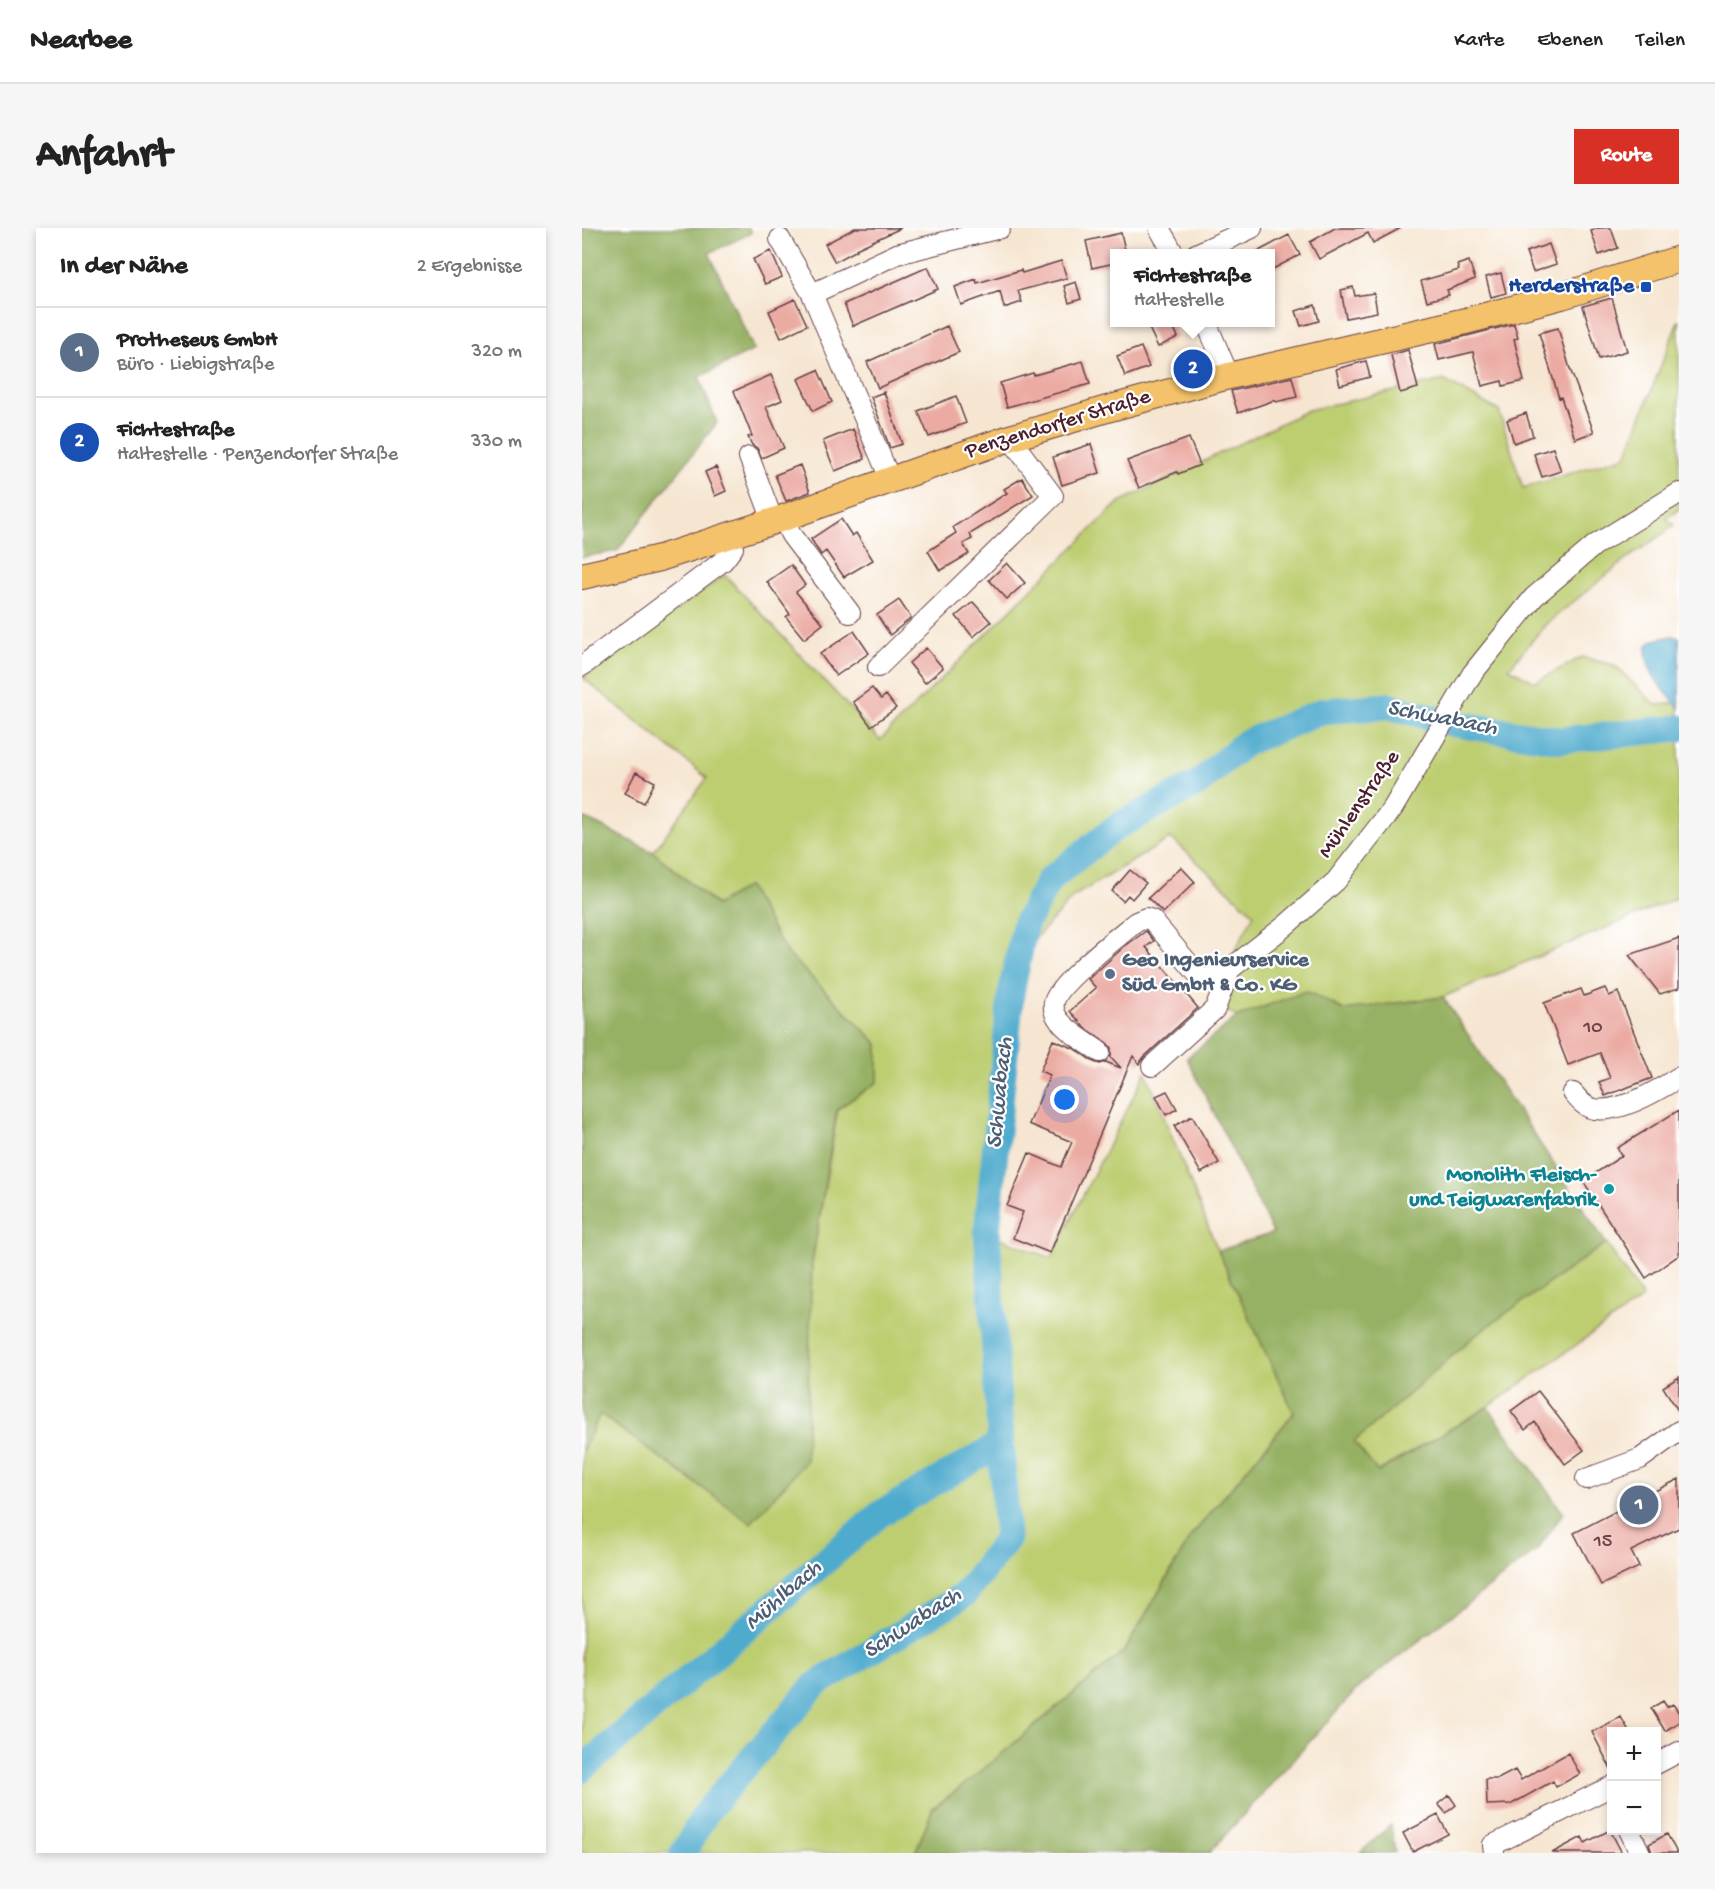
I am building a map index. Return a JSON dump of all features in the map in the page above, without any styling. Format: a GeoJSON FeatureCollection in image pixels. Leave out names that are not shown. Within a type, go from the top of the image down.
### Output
{"type":"FeatureCollection","features":[{"type":"Feature","properties":{"kind":"main road","name":"Penzendorfer Straße"},"geometry":{"type":"LineString","coordinates":[[582,576],[660,558],[1010,438],[1107,409],[1229,376],[1466,321],[1562,296],[1679,260]]}},
{"type":"Feature","properties":{"kind":"street"},"geometry":{"type":"LineString","coordinates":[[813,294],[897,254],[1000,228]]}},
{"type":"Feature","properties":{"kind":"street"},"geometry":{"type":"LineString","coordinates":[[1160,228],[1171,249]]}},
{"type":"Feature","properties":{"kind":"street"},"geometry":{"type":"LineString","coordinates":[[1207,249],[1252,228]]}},
{"type":"Feature","properties":{"kind":"street"},"geometry":{"type":"LineString","coordinates":[[780,239],[813,294],[890,478]]}},
{"type":"Feature","properties":{"kind":"street"},"geometry":{"type":"LineString","coordinates":[[1208,327],[1229,376]]}},
{"type":"Feature","properties":{"kind":"street"},"geometry":{"type":"LineString","coordinates":[[878,667],[1053,496],[1010,438]]}},
{"type":"Feature","properties":{"kind":"street"},"geometry":{"type":"LineString","coordinates":[[750,457],[778,519],[850,614]]}},
{"type":"Feature","properties":{"kind":"street","name":"Mühlenstraße"},"geometry":{"type":"LineString","coordinates":[[1230,969],[1285,926],[1336,881],[1393,808],[1472,674],[1534,597],[1595,545],[1679,493]]}},
{"type":"Feature","properties":{"kind":"street"},"geometry":{"type":"LineString","coordinates":[[582,666],[723,561],[733,548],[731,535]]}},
{"type":"Feature","properties":{"kind":"street"},"geometry":{"type":"LineString","coordinates":[[1100,1052],[1064,1026],[1055,1015],[1054,1003],[1060,991],[1076,975],[1136,922],[1146,918],[1152,920],[1200,977],[1207,979],[1230,969]]}},
{"type":"Feature","properties":{"kind":"street"},"geometry":{"type":"LineString","coordinates":[[1152,1066],[1215,1009],[1230,969]]}},
{"type":"Feature","properties":{"kind":"street"},"geometry":{"type":"LineString","coordinates":[[1572,1093],[1587,1107],[1597,1110],[1635,1101],[1661,1089],[1679,1077]]}},
{"type":"Feature","properties":{"kind":"street"},"geometry":{"type":"LineString","coordinates":[[1586,1479],[1640,1459],[1679,1431]]}},
{"type":"Feature","properties":{"kind":"street"},"geometry":{"type":"LineString","coordinates":[[1661,1761],[1679,1752]]}},
{"type":"Feature","properties":{"kind":"street"},"geometry":{"type":"LineString","coordinates":[[1494,1853],[1493,1845],[1607,1791]]}},
{"type":"Feature","properties":{"kind":"street"},"geometry":{"type":"LineString","coordinates":[[1631,1835],[1640,1853]]}},
{"type":"Feature","properties":{"kind":"green space"},"geometry":{"type":"Polygon","coordinates":[[[582,228],[749,228],[751,233],[709,253],[754,350],[699,377],[717,423],[617,551],[582,557],[582,228]]]}},
{"type":"Feature","properties":{"kind":"green space"},"geometry":{"type":"Polygon","coordinates":[[[1679,319],[1679,510],[1666,518],[1674,526],[1628,558],[1546,624],[1509,668],[1535,682],[1582,657],[1614,665],[1656,705],[1679,703],[1679,897],[1443,997],[1344,1010],[1306,991],[1237,1017],[1209,1000],[1254,914],[1171,838],[1074,896],[1025,950],[995,1236],[1051,1258],[1146,1072],[1218,1251],[1294,1413],[1192,1535],[1125,1650],[973,1778],[933,1808],[915,1853],[582,1853],[582,1453],[599,1413],[751,1523],[812,1263],[838,1109],[878,1081],[878,1044],[786,952],[748,886],[717,905],[653,852],[707,778],[583,678],[725,575],[880,740],[1118,503],[1308,410],[1444,380],[1499,411],[1523,488],[1626,456],[1679,319]]]}},
{"type":"Feature","properties":{"kind":"green space"},"geometry":{"type":"Polygon","coordinates":[[[582,817],[653,852],[716,905],[748,886],[786,952],[878,1044],[878,1082],[837,1109],[812,1263],[806,1461],[751,1523],[600,1414],[582,1453],[582,817]]]}},
{"type":"Feature","properties":{"kind":"green space"},"geometry":{"type":"Polygon","coordinates":[[[1306,991],[1344,1010],[1443,997],[1606,1243],[1478,1333],[1354,1442],[1378,1472],[1488,1407],[1563,1513],[1537,1550],[1359,1687],[1209,1853],[915,1853],[933,1808],[973,1778],[1125,1650],[1192,1535],[1294,1413],[1218,1251],[1273,1233],[1187,1058],[1237,1017],[1306,991]]]}},
{"type":"Feature","properties":{"kind":"green space"},"geometry":{"type":"Polygon","coordinates":[[[1606,1243],[1643,1298],[1488,1407],[1377,1472],[1354,1442],[1478,1333],[1606,1243]]]}},
{"type":"Feature","properties":{"kind":"green space"},"geometry":{"type":"Polygon","coordinates":[[[1391,1825],[1395,1853],[1360,1853],[1391,1825]]]}},
{"type":"Feature","properties":{"kind":"water"},"geometry":{"type":"Polygon","coordinates":[[[1672,636],[1679,637],[1679,708],[1651,671],[1646,654],[1647,645],[1654,640],[1672,636]]]}},
{"type":"Feature","properties":{"kind":"building"},"geometry":{"type":"Polygon","coordinates":[[[855,228],[901,228],[856,249],[835,262],[825,244],[855,228]]]}},
{"type":"Feature","properties":{"kind":"building"},"geometry":{"type":"Polygon","coordinates":[[[1335,228],[1401,228],[1373,243],[1368,233],[1319,259],[1310,242],[1335,228]]]}},
{"type":"Feature","properties":{"kind":"building"},"geometry":{"type":"Polygon","coordinates":[[[1611,228],[1618,248],[1599,255],[1591,231],[1611,228]]]}},
{"type":"Feature","properties":{"kind":"building"},"geometry":{"type":"Polygon","coordinates":[[[1121,233],[1125,249],[1110,249],[1110,264],[1092,268],[1086,241],[1121,233]]]}},
{"type":"Feature","properties":{"kind":"building"},"geometry":{"type":"Polygon","coordinates":[[[1289,235],[1300,255],[1275,268],[1275,249],[1262,249],[1289,235]]]}},
{"type":"Feature","properties":{"kind":"building"},"geometry":{"type":"Polygon","coordinates":[[[1549,244],[1556,264],[1533,272],[1526,252],[1549,244]]]}},
{"type":"Feature","properties":{"kind":"building"},"geometry":{"type":"Polygon","coordinates":[[[771,251],[782,277],[765,284],[753,259],[771,251]]]}},
{"type":"Feature","properties":{"kind":"building"},"geometry":{"type":"Polygon","coordinates":[[[1061,261],[1067,278],[1018,291],[1022,302],[1004,308],[1000,291],[961,305],[955,287],[976,279],[977,283],[1061,261]]]}},
{"type":"Feature","properties":{"kind":"building"},"geometry":{"type":"Polygon","coordinates":[[[1469,261],[1475,279],[1447,290],[1449,295],[1427,301],[1421,281],[1459,270],[1457,265],[1469,261]]]}},
{"type":"Feature","properties":{"kind":"building"},"geometry":{"type":"Polygon","coordinates":[[[928,267],[938,289],[853,326],[844,304],[928,267]]]}},
{"type":"Feature","properties":{"kind":"building"},"geometry":{"type":"Polygon","coordinates":[[[1501,273],[1506,293],[1491,297],[1486,277],[1501,273]]]}},
{"type":"Feature","properties":{"kind":"building"},"geometry":{"type":"Polygon","coordinates":[[[1076,282],[1081,299],[1069,303],[1064,286],[1076,282]]]}},
{"type":"Feature","properties":{"kind":"building"},"geometry":{"type":"Polygon","coordinates":[[[1353,287],[1355,296],[1374,293],[1377,312],[1346,318],[1341,290],[1353,287]]]}},
{"type":"Feature","properties":{"kind":"building"},"geometry":{"type":"Polygon","coordinates":[[[1612,298],[1627,351],[1599,359],[1583,306],[1612,298]]]}},
{"type":"Feature","properties":{"kind":"building"},"geometry":{"type":"Polygon","coordinates":[[[795,299],[807,325],[781,338],[769,311],[795,299]]]}},
{"type":"Feature","properties":{"kind":"building"},"geometry":{"type":"Polygon","coordinates":[[[1315,305],[1319,321],[1301,326],[1296,311],[1315,305]]]}},
{"type":"Feature","properties":{"kind":"building"},"geometry":{"type":"Polygon","coordinates":[[[1514,324],[1518,338],[1514,339],[1524,381],[1503,386],[1502,381],[1482,386],[1473,352],[1439,360],[1435,344],[1514,324]]]}},
{"type":"Feature","properties":{"kind":"building"},"geometry":{"type":"Polygon","coordinates":[[[947,326],[959,352],[878,388],[867,362],[947,326]]]}},
{"type":"Feature","properties":{"kind":"building"},"geometry":{"type":"Polygon","coordinates":[[[1148,327],[1173,327],[1178,337],[1158,347],[1148,327]]]}},
{"type":"Feature","properties":{"kind":"building"},"geometry":{"type":"Polygon","coordinates":[[[1558,328],[1570,369],[1594,432],[1575,439],[1561,397],[1559,398],[1539,333],[1558,328]]]}},
{"type":"Feature","properties":{"kind":"building"},"geometry":{"type":"Polygon","coordinates":[[[1141,347],[1149,367],[1125,376],[1117,356],[1141,347]]]}},
{"type":"Feature","properties":{"kind":"building"},"geometry":{"type":"Polygon","coordinates":[[[1408,350],[1418,388],[1400,393],[1391,355],[1408,350]]]}},
{"type":"Feature","properties":{"kind":"building"},"geometry":{"type":"Polygon","coordinates":[[[1083,361],[1090,384],[1007,407],[1000,383],[1083,361]]]}},
{"type":"Feature","properties":{"kind":"building"},"geometry":{"type":"Polygon","coordinates":[[[1366,361],[1370,377],[1340,385],[1336,369],[1366,361]]]}},
{"type":"Feature","properties":{"kind":"building"},"geometry":{"type":"Polygon","coordinates":[[[818,370],[832,402],[813,411],[798,379],[818,370]]]}},
{"type":"Feature","properties":{"kind":"building"},"geometry":{"type":"Polygon","coordinates":[[[771,375],[782,400],[766,407],[784,448],[762,458],[748,437],[752,436],[734,391],[771,375]]]}},
{"type":"Feature","properties":{"kind":"building"},"geometry":{"type":"Polygon","coordinates":[[[1292,377],[1297,397],[1276,402],[1275,400],[1238,413],[1231,391],[1292,377]]]}},
{"type":"Feature","properties":{"kind":"building"},"geometry":{"type":"Polygon","coordinates":[[[884,392],[902,444],[890,448],[871,397],[884,392]]]}},
{"type":"Feature","properties":{"kind":"building"},"geometry":{"type":"Polygon","coordinates":[[[956,396],[966,423],[929,437],[918,411],[956,396]]]}},
{"type":"Feature","properties":{"kind":"building"},"geometry":{"type":"Polygon","coordinates":[[[1526,413],[1533,436],[1514,443],[1507,420],[1526,413]]]}},
{"type":"Feature","properties":{"kind":"building"},"geometry":{"type":"Polygon","coordinates":[[[853,429],[865,459],[835,471],[823,441],[853,429]]]}},
{"type":"Feature","properties":{"kind":"building"},"geometry":{"type":"Polygon","coordinates":[[[1189,438],[1200,465],[1139,488],[1127,461],[1189,438]]]}},
{"type":"Feature","properties":{"kind":"building"},"geometry":{"type":"Polygon","coordinates":[[[1091,444],[1100,473],[1062,485],[1053,457],[1091,444]]]}},
{"type":"Feature","properties":{"kind":"building"},"geometry":{"type":"Polygon","coordinates":[[[1553,448],[1561,471],[1542,477],[1534,454],[1553,448]]]}},
{"type":"Feature","properties":{"kind":"building"},"geometry":{"type":"Polygon","coordinates":[[[800,465],[810,492],[786,501],[775,475],[800,465]]]}},
{"type":"Feature","properties":{"kind":"building"},"geometry":{"type":"Polygon","coordinates":[[[716,467],[726,491],[715,496],[705,472],[716,467]]]}},
{"type":"Feature","properties":{"kind":"building"},"geometry":{"type":"Polygon","coordinates":[[[1022,478],[1033,495],[970,534],[972,539],[963,544],[969,554],[940,571],[928,551],[956,533],[953,527],[1007,493],[1004,489],[1022,478]]]}},
{"type":"Feature","properties":{"kind":"building"},"geometry":{"type":"Polygon","coordinates":[[[841,519],[852,536],[856,533],[873,560],[844,577],[826,551],[821,555],[811,539],[841,519]]]}},
{"type":"Feature","properties":{"kind":"building"},"geometry":{"type":"Polygon","coordinates":[[[1007,563],[1025,583],[1007,599],[989,580],[1007,563]]]}},
{"type":"Feature","properties":{"kind":"building"},"geometry":{"type":"Polygon","coordinates":[[[791,565],[805,585],[796,592],[823,624],[804,639],[786,617],[790,614],[767,582],[791,565]]]}},
{"type":"Feature","properties":{"kind":"building"},"geometry":{"type":"Polygon","coordinates":[[[899,600],[911,618],[890,635],[877,615],[899,600]]]}},
{"type":"Feature","properties":{"kind":"building"},"geometry":{"type":"Polygon","coordinates":[[[973,602],[991,622],[973,637],[956,616],[973,602]]]}},
{"type":"Feature","properties":{"kind":"building"},"geometry":{"type":"Polygon","coordinates":[[[854,631],[869,653],[836,676],[820,654],[854,631]]]}},
{"type":"Feature","properties":{"kind":"building"},"geometry":{"type":"Polygon","coordinates":[[[926,648],[943,668],[925,683],[909,663],[926,648]]]}},
{"type":"Feature","properties":{"kind":"building"},"geometry":{"type":"Polygon","coordinates":[[[872,688],[881,699],[886,695],[896,708],[871,726],[853,702],[872,688]]]}},
{"type":"Feature","properties":{"kind":"building"},"geometry":{"type":"Polygon","coordinates":[[[636,772],[655,782],[644,803],[625,793],[636,772]]]}},
{"type":"Feature","properties":{"kind":"building"},"geometry":{"type":"Polygon","coordinates":[[[1181,867],[1195,882],[1163,913],[1148,898],[1181,867]]]}},
{"type":"Feature","properties":{"kind":"building"},"geometry":{"type":"Polygon","coordinates":[[[1130,870],[1146,883],[1132,899],[1128,895],[1123,901],[1112,891],[1130,870]]]}},
{"type":"Feature","properties":{"kind":"building"},"geometry":{"type":"Polygon","coordinates":[[[1146,931],[1154,941],[1146,947],[1198,1008],[1139,1064],[1133,1056],[1050,1253],[1013,1238],[1023,1212],[1007,1206],[1029,1153],[1061,1167],[1072,1142],[1029,1124],[1050,1075],[1040,1071],[1053,1040],[1073,1048],[1094,1062],[1100,1064],[1106,1062],[1121,1068],[1111,1057],[1111,1048],[1107,1043],[1083,1026],[1070,1011],[1096,988],[1088,979],[1146,931]]]}},
{"type":"Feature","properties":{"kind":"building"},"geometry":{"type":"Polygon","coordinates":[[[1679,938],[1679,988],[1660,994],[1629,955],[1679,938]]]}},
{"type":"Feature","properties":{"kind":"building"},"geometry":{"type":"Polygon","coordinates":[[[1605,988],[1609,996],[1618,992],[1652,1078],[1605,1096],[1599,1082],[1610,1078],[1600,1053],[1568,1065],[1544,1003],[1581,989],[1584,996],[1605,988]]]}},
{"type":"Feature","properties":{"kind":"building"},"geometry":{"type":"Polygon","coordinates":[[[1167,1091],[1177,1109],[1166,1115],[1156,1096],[1167,1091]]]}},
{"type":"Feature","properties":{"kind":"building","name":"Monolith Fleisch- und Teigwarenfabrik"},"geometry":{"type":"Polygon","coordinates":[[[1679,1110],[1679,1255],[1646,1278],[1583,1181],[1622,1156],[1617,1148],[1679,1110]]]}},
{"type":"Feature","properties":{"kind":"building"},"geometry":{"type":"Polygon","coordinates":[[[1192,1116],[1219,1163],[1201,1173],[1174,1126],[1192,1116]]]}},
{"type":"Feature","properties":{"kind":"building"},"geometry":{"type":"Polygon","coordinates":[[[1679,1377],[1679,1412],[1663,1387],[1679,1377]]]}},
{"type":"Feature","properties":{"kind":"building"},"geometry":{"type":"Polygon","coordinates":[[[1538,1391],[1584,1450],[1565,1464],[1535,1422],[1525,1430],[1511,1411],[1538,1391]]]}},
{"type":"Feature","properties":{"kind":"building"},"geometry":{"type":"Polygon","coordinates":[[[1679,1479],[1679,1528],[1631,1551],[1639,1567],[1601,1585],[1574,1533],[1636,1501],[1638,1493],[1647,1495],[1679,1479]]]}},
{"type":"Feature","properties":{"kind":"building"},"geometry":{"type":"Polygon","coordinates":[[[1663,1701],[1667,1707],[1673,1704],[1679,1713],[1679,1722],[1665,1731],[1651,1708],[1663,1701]]]}},
{"type":"Feature","properties":{"kind":"building"},"geometry":{"type":"Polygon","coordinates":[[[1621,1717],[1627,1727],[1607,1727],[1607,1761],[1592,1732],[1621,1717]]]}},
{"type":"Feature","properties":{"kind":"building"},"geometry":{"type":"Polygon","coordinates":[[[1568,1753],[1580,1774],[1556,1787],[1553,1781],[1512,1804],[1487,1805],[1486,1779],[1498,1779],[1515,1770],[1521,1780],[1568,1753]]]}},
{"type":"Feature","properties":{"kind":"building"},"geometry":{"type":"Polygon","coordinates":[[[1449,1795],[1456,1805],[1446,1813],[1438,1804],[1449,1795]]]}},
{"type":"Feature","properties":{"kind":"building"},"geometry":{"type":"Polygon","coordinates":[[[1438,1815],[1448,1834],[1413,1852],[1403,1833],[1438,1815]]]}},
{"type":"Feature","properties":{"kind":"building"},"geometry":{"type":"Polygon","coordinates":[[[1607,1832],[1607,1835],[1613,1835],[1622,1853],[1552,1853],[1582,1837],[1585,1843],[1607,1832]]]}},
{"type":"Feature","properties":{"kind":"building"},"geometry":{"type":"Polygon","coordinates":[[[1667,1834],[1677,1853],[1652,1853],[1649,1844],[1667,1834]]]}},
{"type":"Feature","properties":{"kind":"waterway","name":"Schwabach"},"geometry":{"type":"LineString","coordinates":[[683,1853],[707,1811],[815,1685],[964,1595],[1007,1539],[987,1231],[1011,993],[1025,925],[1049,880],[1116,827],[1197,784],[1245,743],[1323,711],[1389,706],[1455,724],[1560,740],[1679,728]]}},
{"type":"Feature","properties":{"kind":"waterway","name":"Mühlbach"},"geometry":{"type":"LineString","coordinates":[[582,1769],[880,1514],[1000,1444]]}},
{"type":"Feature","properties":{"kind":"place","name":"Herderstraße"},"geometry":{"type":"Point","coordinates":[1646,287]}},
{"type":"Feature","properties":{"kind":"place","name":"Fichtestraße"},"geometry":{"type":"Point","coordinates":[1193,369]}},
{"type":"Feature","properties":{"kind":"place","name":"Geo Ingenieurservice Süd GmbH & Co. KG"},"geometry":{"type":"Point","coordinates":[1110,974]}},
{"type":"Feature","properties":{"kind":"place","name":"Monolith Fleisch- und Teigwarenfabrik"},"geometry":{"type":"Point","coordinates":[1609,1189]}},
{"type":"Feature","properties":{"kind":"place","name":"Protheseus GmbH"},"geometry":{"type":"Point","coordinates":[1639,1505]}}]}
